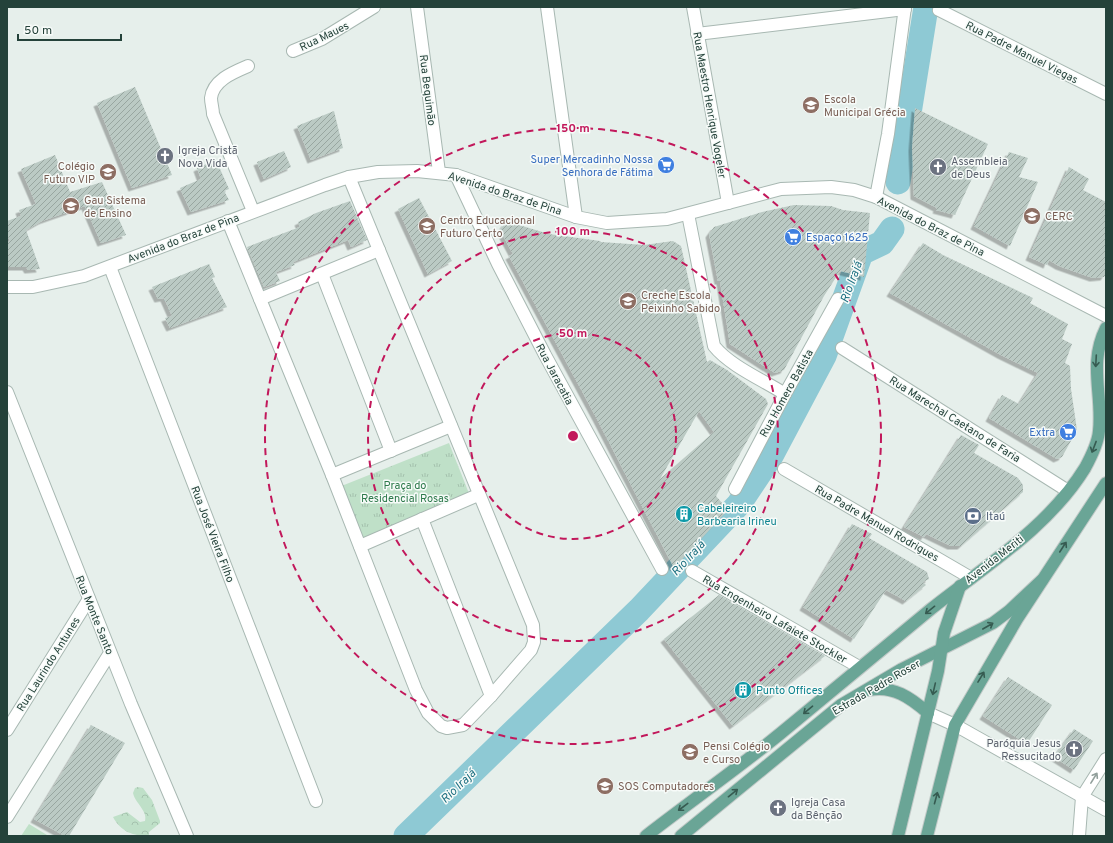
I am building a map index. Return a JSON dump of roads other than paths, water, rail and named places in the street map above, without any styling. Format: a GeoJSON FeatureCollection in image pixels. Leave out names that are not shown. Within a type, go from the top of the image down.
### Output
{"type":"FeatureCollection","features":[{"type":"Feature","properties":{"kind":"main road","name":"Avenida Meriti"},"geometry":{"type":"LineString","coordinates":[[898,836],[928,713],[950,613],[960,585],[971,578],[1042,520],[1068,490],[1084,468],[1099,433],[1096,355],[1106,328]]}},
{"type":"Feature","properties":{"kind":"main road"},"geometry":{"type":"LineString","coordinates":[[1098,395],[1106,407]]}},
{"type":"Feature","properties":{"kind":"main road"},"geometry":{"type":"LineString","coordinates":[[927,836],[955,725],[975,687],[1042,580],[1106,483]]}},
{"type":"Feature","properties":{"kind":"main road","name":"Estrada Padre Roser"},"geometry":{"type":"LineString","coordinates":[[681,836],[841,705],[862,692],[993,624],[1010,611],[1042,580]]}},
{"type":"Feature","properties":{"kind":"main road","name":"Estrada Padre Roser"},"geometry":{"type":"LineString","coordinates":[[646,836],[780,734],[960,585]]}},
{"type":"Feature","properties":{"kind":"main road"},"geometry":{"type":"LineString","coordinates":[[862,692],[878,688],[893,690],[906,696],[928,713]]}},
{"type":"Feature","properties":{"kind":"street","name":"Rua Maues"},"geometry":{"type":"LineString","coordinates":[[294,51],[322,39],[374,7]]}},
{"type":"Feature","properties":{"kind":"street","name":"Rua Bequimão"},"geometry":{"type":"LineString","coordinates":[[417,7],[439,172]]}},
{"type":"Feature","properties":{"kind":"street"},"geometry":{"type":"LineString","coordinates":[[547,7],[576,217]]}},
{"type":"Feature","properties":{"kind":"street","name":"Rua Maestro Henrique Vogeler"},"geometry":{"type":"LineString","coordinates":[[692,7],[728,202]]}},
{"type":"Feature","properties":{"kind":"street"},"geometry":{"type":"LineString","coordinates":[[697,34],[905,8],[888,134],[876,197]]}},
{"type":"Feature","properties":{"kind":"street","name":"Rua Padre Manuel Viegas"},"geometry":{"type":"LineString","coordinates":[[939,9],[1106,94]]}},
{"type":"Feature","properties":{"kind":"street"},"geometry":{"type":"LineString","coordinates":[[248,66],[229,74],[220,81],[216,85],[211,97],[213,114],[253,211]]}},
{"type":"Feature","properties":{"kind":"street","name":"Avenida do Braz de Pina"},"geometry":{"type":"LineString","coordinates":[[7,287],[33,287],[60,282],[110,267],[253,211],[349,177],[396,171],[439,172],[456,175],[576,217],[607,223],[644,222],[688,214],[728,202],[781,189],[806,186],[838,188],[876,197],[1106,316]]}},
{"type":"Feature","properties":{"kind":"street","name":"Rua Jaracatia"},"geometry":{"type":"LineString","coordinates":[[456,175],[498,264],[538,342],[662,569]]}},
{"type":"Feature","properties":{"kind":"street"},"geometry":{"type":"LineString","coordinates":[[228,221],[332,475],[416,690],[433,720],[447,728],[463,725],[491,696],[531,650],[535,635],[533,625],[349,177]]}},
{"type":"Feature","properties":{"kind":"street"},"geometry":{"type":"LineString","coordinates":[[688,214],[714,346],[720,353],[731,361],[785,394]]}},
{"type":"Feature","properties":{"kind":"street"},"geometry":{"type":"LineString","coordinates":[[260,299],[379,250]]}},
{"type":"Feature","properties":{"kind":"street","name":"Rua José Vieira Filho"},"geometry":{"type":"LineString","coordinates":[[110,267],[316,801]]}},
{"type":"Feature","properties":{"kind":"street"},"geometry":{"type":"LineString","coordinates":[[322,274],[391,451]]}},
{"type":"Feature","properties":{"kind":"street","name":"Rua Homero Batista"},"geometry":{"type":"LineString","coordinates":[[735,489],[785,394],[838,299]]}},
{"type":"Feature","properties":{"kind":"street","name":"Rua Marechal Caetano de Faria"},"geometry":{"type":"LineString","coordinates":[[842,348],[1068,490]]}},
{"type":"Feature","properties":{"kind":"street","name":"Rua Monte Santo"},"geometry":{"type":"LineString","coordinates":[[7,392],[110,653],[187,836]]}},
{"type":"Feature","properties":{"kind":"street"},"geometry":{"type":"LineString","coordinates":[[332,475],[451,426]]}},
{"type":"Feature","properties":{"kind":"street","name":"Rua Padre Manuel Rodrigues"},"geometry":{"type":"LineString","coordinates":[[784,469],[971,578]]}},
{"type":"Feature","properties":{"kind":"street"},"geometry":{"type":"LineString","coordinates":[[360,546],[478,494]]}},
{"type":"Feature","properties":{"kind":"street"},"geometry":{"type":"LineString","coordinates":[[422,519],[491,696]]}},
{"type":"Feature","properties":{"kind":"street","name":"Rua Engenheiro Lafaiete Stockler"},"geometry":{"type":"LineString","coordinates":[[692,571],[859,668]]}},
{"type":"Feature","properties":{"kind":"street","name":"Rua Laurindo Antunes"},"geometry":{"type":"LineString","coordinates":[[7,730],[89,599]]}},
{"type":"Feature","properties":{"kind":"street"},"geometry":{"type":"LineString","coordinates":[[7,817],[110,653]]}},
{"type":"Feature","properties":{"kind":"street"},"geometry":{"type":"LineString","coordinates":[[928,713],[955,725],[1106,810]]}},
{"type":"Feature","properties":{"kind":"street"},"geometry":{"type":"LineString","coordinates":[[1079,836],[1082,797],[1106,759]]}},
{"type":"Feature","properties":{"kind":"waterway","name":"Rio Irajá"},"geometry":{"type":"LineString","coordinates":[[898,182],[926,7]]}},
{"type":"Feature","properties":{"kind":"waterway","name":"Rio Irajá"},"geometry":{"type":"LineString","coordinates":[[406,836],[639,610],[739,504],[771,456],[824,356],[861,253],[882,243],[892,229]]}},
{"type":"Feature","properties":{"kind":"place","name":"Escola Municipal Grécia"},"geometry":{"type":"Point","coordinates":[811,105]}},
{"type":"Feature","properties":{"kind":"place","name":"Igreja Cristã Nova Vida"},"geometry":{"type":"Point","coordinates":[165,156]}},
{"type":"Feature","properties":{"kind":"place","name":"Super Mercadinho Nossa Senhora de Fátima"},"geometry":{"type":"Point","coordinates":[666,165]}},
{"type":"Feature","properties":{"kind":"place","name":"Assembleia de Deus"},"geometry":{"type":"Point","coordinates":[938,167]}},
{"type":"Feature","properties":{"kind":"place","name":"Colégio Futuro VIP"},"geometry":{"type":"Point","coordinates":[108,172]}},
{"type":"Feature","properties":{"kind":"place","name":"Gau Sistema de Ensino"},"geometry":{"type":"Point","coordinates":[71,206]}},
{"type":"Feature","properties":{"kind":"place","name":"CERC"},"geometry":{"type":"Point","coordinates":[1032,216]}},
{"type":"Feature","properties":{"kind":"place","name":"Centro Educacional Futuro Certo"},"geometry":{"type":"Point","coordinates":[427,226]}},
{"type":"Feature","properties":{"kind":"place","name":"Espaço 1625"},"geometry":{"type":"Point","coordinates":[793,237]}},
{"type":"Feature","properties":{"kind":"place","name":"Creche Escola Peixinho Sabido"},"geometry":{"type":"Point","coordinates":[628,301]}},
{"type":"Feature","properties":{"kind":"place","name":"Extra"},"geometry":{"type":"Point","coordinates":[1068,432]}},
{"type":"Feature","properties":{"kind":"place","name":"Cabeleireiro Barbearia Irineu"},"geometry":{"type":"Point","coordinates":[684,514]}},
{"type":"Feature","properties":{"kind":"place","name":"Itaú"},"geometry":{"type":"Point","coordinates":[973,516]}},
{"type":"Feature","properties":{"kind":"place","name":"Punto Offices"},"geometry":{"type":"Point","coordinates":[743,690]}},
{"type":"Feature","properties":{"kind":"place","name":"Paróquia Jesus Ressucitado"},"geometry":{"type":"Point","coordinates":[1074,749]}},
{"type":"Feature","properties":{"kind":"place","name":"Pensi Colégio e Curso"},"geometry":{"type":"Point","coordinates":[690,752]}},
{"type":"Feature","properties":{"kind":"place","name":"SOS Computadores"},"geometry":{"type":"Point","coordinates":[605,786]}},
{"type":"Feature","properties":{"kind":"place","name":"Igreja Casa da Bênção"},"geometry":{"type":"Point","coordinates":[778,808]}},
{"type":"Feature","properties":{"kind":"park label","name":"Praça do Residencial Rosas"},"geometry":{"type":"Point","coordinates":[405,491]}}]}
